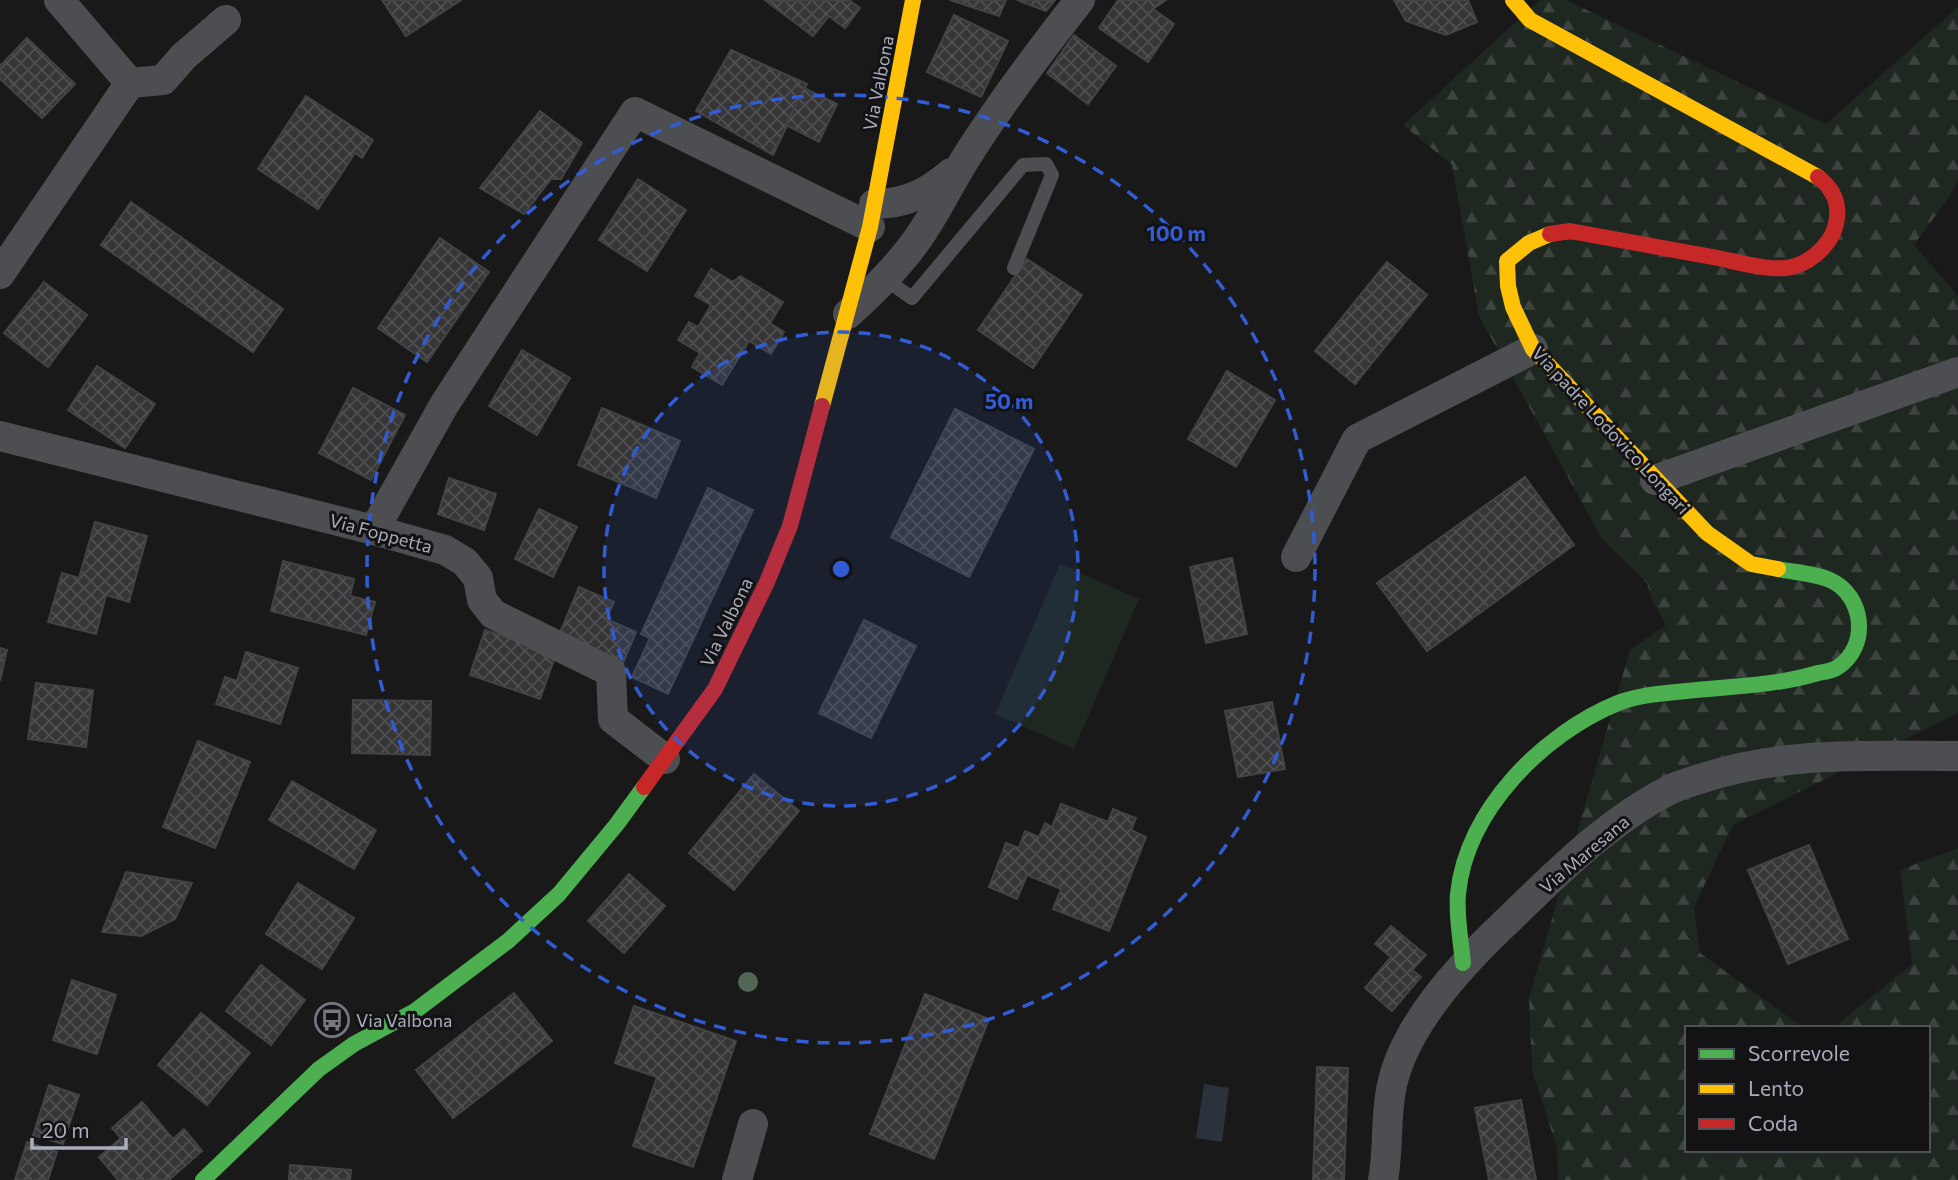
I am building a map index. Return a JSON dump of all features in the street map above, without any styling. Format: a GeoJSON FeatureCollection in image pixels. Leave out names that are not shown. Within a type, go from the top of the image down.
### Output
{"type":"FeatureCollection","features":[{"type":"Feature","properties":{"kind":"street"},"geometry":{"type":"LineString","coordinates":[[60,0],[130,83]]}},
{"type":"Feature","properties":{"kind":"street","name":"Via Valbona"},"geometry":{"type":"LineString","coordinates":[[203,1180],[319,1069],[354,1044],[415,1011],[508,941],[559,894],[617,824],[715,689],[767,582],[790,526],[872,215],[914,0]]}},
{"type":"Feature","properties":{"kind":"street"},"geometry":{"type":"LineString","coordinates":[[848,314],[885,279],[923,231],[964,161],[1032,59],[1080,0]]}},
{"type":"Feature","properties":{"kind":"street","name":"Via padre Lodovico Longari"},"geometry":{"type":"LineString","coordinates":[[1463,963],[1458,895],[1465,860],[1483,820],[1510,781],[1535,756],[1576,723],[1621,702],[1684,691],[1788,682],[1837,668],[1854,652],[1861,629],[1852,599],[1832,580],[1751,564],[1707,533],[1533,349],[1513,314],[1506,281],[1507,261],[1526,242],[1542,234],[1570,231],[1759,266],[1789,268],[1816,256],[1830,240],[1839,218],[1832,190],[1812,172],[1530,20],[1513,0]]}},
{"type":"Feature","properties":{"kind":"street"},"geometry":{"type":"LineString","coordinates":[[130,83],[163,80],[184,56],[226,20]]}},
{"type":"Feature","properties":{"kind":"street"},"geometry":{"type":"LineString","coordinates":[[0,274],[130,83]]}},
{"type":"Feature","properties":{"kind":"street"},"geometry":{"type":"LineString","coordinates":[[374,530],[444,405],[635,112],[872,215],[889,204],[917,197],[964,161]]}},
{"type":"Feature","properties":{"kind":"street"},"geometry":{"type":"LineString","coordinates":[[1296,557],[1357,439],[1533,349]]}},
{"type":"Feature","properties":{"kind":"street"},"geometry":{"type":"LineString","coordinates":[[1655,480],[1958,372]]}},
{"type":"Feature","properties":{"kind":"street","name":"Via Foppetta"},"geometry":{"type":"LineString","coordinates":[[0,436],[445,550],[465,562],[478,578],[482,600],[493,614],[611,672],[613,719],[665,759]]}},
{"type":"Feature","properties":{"kind":"street","name":"Via Maresana"},"geometry":{"type":"LineString","coordinates":[[1384,1180],[1392,1086],[1401,1058],[1425,1014],[1463,963],[1616,822],[1672,788],[1739,766],[1806,756],[1958,756]]}},
{"type":"Feature","properties":{"kind":"street"},"geometry":{"type":"LineString","coordinates":[[737,1180],[753,1124]]}},
{"type":"Feature","properties":{"kind":"lane"},"geometry":{"type":"LineString","coordinates":[[885,279],[912,298],[1023,166],[1046,164],[1052,175],[1013,268]]}},
{"type":"Feature","properties":{"kind":"green space"},"geometry":{"type":"Polygon","coordinates":[[[1540,0],[1566,0],[1826,124],[1958,7],[1958,180],[1914,245],[1958,296],[1958,713],[1733,825],[1694,907],[1700,953],[1801,1026],[1685,1026],[1685,1152],[1930,1152],[1930,1026],[1835,1026],[1912,964],[1900,870],[1958,848],[1958,1180],[1558,1180],[1557,1148],[1532,1070],[1529,998],[1630,650],[1666,625],[1652,600],[1647,583],[1602,539],[1479,316],[1452,165],[1403,125],[1540,0]]]}},
{"type":"Feature","properties":{"kind":"green space"},"geometry":{"type":"Polygon","coordinates":[[[1060,564],[1139,599],[1074,749],[995,714],[1060,564]]]}},
{"type":"Feature","properties":{"kind":"shaded area"},"geometry":{"type":"Polygon","coordinates":[[[1204,1084],[1229,1088],[1222,1142],[1196,1138],[1204,1084]]]}},
{"type":"Feature","properties":{"kind":"building"},"geometry":{"type":"Polygon","coordinates":[[[382,0],[461,0],[406,36],[382,0]]]}},
{"type":"Feature","properties":{"kind":"building"},"geometry":{"type":"Polygon","coordinates":[[[849,0],[860,8],[845,28],[829,16],[813,36],[766,1],[849,0]]]}},
{"type":"Feature","properties":{"kind":"building"},"geometry":{"type":"Polygon","coordinates":[[[950,0],[1006,0],[999,16],[950,0]]]}},
{"type":"Feature","properties":{"kind":"building"},"geometry":{"type":"Polygon","coordinates":[[[1017,0],[1055,0],[1046,11],[1017,0]]]}},
{"type":"Feature","properties":{"kind":"building"},"geometry":{"type":"Polygon","coordinates":[[[1118,0],[1166,0],[1153,9],[1174,24],[1148,62],[1099,28],[1118,0]]]}},
{"type":"Feature","properties":{"kind":"building"},"geometry":{"type":"Polygon","coordinates":[[[1394,0],[1468,0],[1477,22],[1446,35],[1406,21],[1394,0]]]}},
{"type":"Feature","properties":{"kind":"building"},"geometry":{"type":"Polygon","coordinates":[[[954,15],[1008,41],[981,97],[927,72],[954,15]]]}},
{"type":"Feature","properties":{"kind":"building"},"geometry":{"type":"Polygon","coordinates":[[[1074,35],[1116,66],[1088,104],[1047,73],[1074,35]]]}},
{"type":"Feature","properties":{"kind":"building"},"geometry":{"type":"Polygon","coordinates":[[[27,38],[75,84],[42,118],[0,79],[0,66],[27,38]]]}},
{"type":"Feature","properties":{"kind":"building"},"geometry":{"type":"Polygon","coordinates":[[[731,50],[807,84],[773,155],[696,111],[731,50]]]}},
{"type":"Feature","properties":{"kind":"building"},"geometry":{"type":"Polygon","coordinates":[[[804,88],[837,104],[819,142],[786,125],[804,88]]]}},
{"type":"Feature","properties":{"kind":"building"},"geometry":{"type":"Polygon","coordinates":[[[306,96],[373,140],[362,158],[355,153],[318,209],[258,169],[306,96]]]}},
{"type":"Feature","properties":{"kind":"building"},"geometry":{"type":"Polygon","coordinates":[[[540,111],[582,143],[561,179],[551,179],[524,214],[480,188],[540,111]]]}},
{"type":"Feature","properties":{"kind":"building"},"geometry":{"type":"Polygon","coordinates":[[[638,179],[686,210],[647,271],[599,240],[638,179]]]}},
{"type":"Feature","properties":{"kind":"building"},"geometry":{"type":"Polygon","coordinates":[[[131,202],[283,309],[253,352],[101,245],[131,202]]]}},
{"type":"Feature","properties":{"kind":"building"},"geometry":{"type":"Polygon","coordinates":[[[440,238],[489,272],[427,362],[378,328],[440,238]]]}},
{"type":"Feature","properties":{"kind":"building"},"geometry":{"type":"Polygon","coordinates":[[[1027,259],[1082,295],[1033,368],[978,330],[1027,259]]]}},
{"type":"Feature","properties":{"kind":"building"},"geometry":{"type":"Polygon","coordinates":[[[1387,262],[1427,295],[1355,384],[1315,351],[1387,262]]]}},
{"type":"Feature","properties":{"kind":"building"},"geometry":{"type":"Polygon","coordinates":[[[711,269],[733,282],[740,276],[783,302],[770,323],[784,332],[771,354],[749,341],[722,385],[692,367],[700,353],[678,340],[689,322],[698,327],[711,305],[695,296],[711,269]]]}},
{"type":"Feature","properties":{"kind":"building"},"geometry":{"type":"Polygon","coordinates":[[[44,282],[87,315],[48,367],[4,333],[44,282]]]}},
{"type":"Feature","properties":{"kind":"building"},"geometry":{"type":"Polygon","coordinates":[[[522,350],[570,378],[537,435],[489,406],[522,350]]]}},
{"type":"Feature","properties":{"kind":"building"},"geometry":{"type":"Polygon","coordinates":[[[97,366],[155,404],[125,448],[68,410],[97,366]]]}},
{"type":"Feature","properties":{"kind":"building"},"geometry":{"type":"Polygon","coordinates":[[[1227,371],[1275,400],[1236,467],[1188,439],[1227,371]]]}},
{"type":"Feature","properties":{"kind":"building"},"geometry":{"type":"Polygon","coordinates":[[[353,388],[405,415],[371,480],[319,453],[353,388]]]}},
{"type":"Feature","properties":{"kind":"building"},"geometry":{"type":"Polygon","coordinates":[[[602,408],[680,441],[656,498],[578,465],[602,408]]]}},
{"type":"Feature","properties":{"kind":"building"},"geometry":{"type":"Polygon","coordinates":[[[955,409],[1034,449],[969,577],[891,537],[955,409]]]}},
{"type":"Feature","properties":{"kind":"building"},"geometry":{"type":"Polygon","coordinates":[[[1525,477],[1574,545],[1427,651],[1377,583],[1525,477]]]}},
{"type":"Feature","properties":{"kind":"building"},"geometry":{"type":"Polygon","coordinates":[[[449,478],[496,494],[484,530],[438,514],[449,478]]]}},
{"type":"Feature","properties":{"kind":"building"},"geometry":{"type":"Polygon","coordinates":[[[708,488],[753,510],[668,694],[632,677],[650,638],[641,634],[708,488]]]}},
{"type":"Feature","properties":{"kind":"building"},"geometry":{"type":"Polygon","coordinates":[[[539,509],[577,527],[553,577],[515,559],[539,509]]]}},
{"type":"Feature","properties":{"kind":"building"},"geometry":{"type":"Polygon","coordinates":[[[95,522],[147,536],[129,602],[106,595],[96,634],[48,622],[62,573],[79,578],[95,522]]]}},
{"type":"Feature","properties":{"kind":"building"},"geometry":{"type":"Polygon","coordinates":[[[1232,558],[1247,634],[1206,643],[1190,567],[1232,558]]]}},
{"type":"Feature","properties":{"kind":"building"},"geometry":{"type":"Polygon","coordinates":[[[283,561],[354,579],[350,596],[375,602],[366,635],[271,611],[283,561]]]}},
{"type":"Feature","properties":{"kind":"building"},"geometry":{"type":"Polygon","coordinates":[[[579,587],[614,602],[606,619],[636,632],[623,663],[559,635],[579,587]]]}},
{"type":"Feature","properties":{"kind":"building"},"geometry":{"type":"Polygon","coordinates":[[[864,620],[916,646],[871,738],[819,713],[864,620]]]}},
{"type":"Feature","properties":{"kind":"building"},"geometry":{"type":"Polygon","coordinates":[[[485,630],[556,654],[540,699],[470,675],[485,630]]]}},
{"type":"Feature","properties":{"kind":"building"},"geometry":{"type":"Polygon","coordinates":[[[0,648],[7,650],[0,681],[0,648]]]}},
{"type":"Feature","properties":{"kind":"building"},"geometry":{"type":"Polygon","coordinates":[[[246,652],[298,668],[280,724],[216,704],[225,677],[237,681],[246,652]]]}},
{"type":"Feature","properties":{"kind":"building"},"geometry":{"type":"Polygon","coordinates":[[[36,683],[93,690],[86,747],[28,739],[36,683]]]}},
{"type":"Feature","properties":{"kind":"building"},"geometry":{"type":"Polygon","coordinates":[[[353,700],[431,701],[430,755],[352,753],[353,700]]]}},
{"type":"Feature","properties":{"kind":"building"},"geometry":{"type":"Polygon","coordinates":[[[1272,702],[1285,769],[1238,777],[1225,711],[1272,702]]]}},
{"type":"Feature","properties":{"kind":"building"},"geometry":{"type":"Polygon","coordinates":[[[198,741],[250,762],[215,848],[163,827],[198,741]]]}},
{"type":"Feature","properties":{"kind":"building"},"geometry":{"type":"Polygon","coordinates":[[[754,774],[799,811],[734,890],[689,853],[754,774]]]}},
{"type":"Feature","properties":{"kind":"building"},"geometry":{"type":"Polygon","coordinates":[[[292,781],[376,830],[354,869],[269,820],[292,781]]]}},
{"type":"Feature","properties":{"kind":"building"},"geometry":{"type":"Polygon","coordinates":[[[1061,804],[1108,822],[1113,809],[1136,818],[1131,830],[1146,837],[1109,931],[1053,909],[1061,889],[1027,875],[1017,899],[989,887],[1006,843],[1019,848],[1025,831],[1039,837],[1045,823],[1052,827],[1061,804]]]}},
{"type":"Feature","properties":{"kind":"building"},"geometry":{"type":"Polygon","coordinates":[[[1809,845],[1848,939],[1788,964],[1748,870],[1809,845]]]}},
{"type":"Feature","properties":{"kind":"building"},"geometry":{"type":"Polygon","coordinates":[[[126,872],[192,883],[175,919],[141,936],[102,932],[126,872]]]}},
{"type":"Feature","properties":{"kind":"building"},"geometry":{"type":"Polygon","coordinates":[[[629,874],[665,906],[624,953],[588,921],[629,874]]]}},
{"type":"Feature","properties":{"kind":"building"},"geometry":{"type":"Polygon","coordinates":[[[298,883],[354,918],[322,969],[266,934],[298,883]]]}},
{"type":"Feature","properties":{"kind":"building"},"geometry":{"type":"Polygon","coordinates":[[[1391,926],[1426,955],[1412,970],[1421,977],[1392,1011],[1365,988],[1391,957],[1375,944],[1391,926]]]}},
{"type":"Feature","properties":{"kind":"building"},"geometry":{"type":"Polygon","coordinates":[[[261,965],[305,1000],[271,1045],[226,1011],[261,965]]]}},
{"type":"Feature","properties":{"kind":"building"},"geometry":{"type":"Polygon","coordinates":[[[72,980],[116,995],[97,1054],[53,1040],[72,980]]]}},
{"type":"Feature","properties":{"kind":"building"},"geometry":{"type":"Polygon","coordinates":[[[514,993],[552,1041],[453,1118],[416,1070],[514,993]]]}},
{"type":"Feature","properties":{"kind":"building"},"geometry":{"type":"Polygon","coordinates":[[[925,994],[989,1019],[934,1159],[870,1134],[925,994]]]}},
{"type":"Feature","properties":{"kind":"building"},"geometry":{"type":"Polygon","coordinates":[[[634,1006],[736,1041],[693,1167],[633,1146],[657,1077],[615,1063],[634,1006]]]}},
{"type":"Feature","properties":{"kind":"building"},"geometry":{"type":"Polygon","coordinates":[[[201,1013],[250,1053],[207,1105],[158,1065],[201,1013]]]}},
{"type":"Feature","properties":{"kind":"building"},"geometry":{"type":"Polygon","coordinates":[[[1317,1067],[1348,1068],[1344,1180],[1313,1180],[1317,1067]]]}},
{"type":"Feature","properties":{"kind":"building"},"geometry":{"type":"Polygon","coordinates":[[[49,1085],[79,1095],[63,1144],[33,1135],[49,1085]]]}},
{"type":"Feature","properties":{"kind":"building"},"geometry":{"type":"Polygon","coordinates":[[[1521,1100],[1536,1180],[1489,1180],[1475,1108],[1521,1100]]]}},
{"type":"Feature","properties":{"kind":"building"},"geometry":{"type":"Polygon","coordinates":[[[142,1102],[173,1139],[184,1129],[202,1151],[169,1180],[118,1180],[99,1157],[121,1138],[112,1128],[142,1102]]]}},
{"type":"Feature","properties":{"kind":"building"},"geometry":{"type":"Polygon","coordinates":[[[27,1142],[57,1152],[48,1180],[15,1180],[27,1142]]]}},
{"type":"Feature","properties":{"kind":"building"},"geometry":{"type":"Polygon","coordinates":[[[290,1165],[351,1170],[350,1180],[289,1180],[290,1165]]]}},
{"type":"Feature","properties":{"kind":"traffic: fast"},"geometry":{"type":"LineString","coordinates":[[1463,963],[1458,894],[1464,863],[1476,833],[1493,805],[1513,778],[1537,754],[1590,716],[1634,698],[1786,681],[1834,669],[1848,658],[1855,647],[1859,621],[1850,597],[1830,580],[1778,569]]}},
{"type":"Feature","properties":{"kind":"traffic: fast"},"geometry":{"type":"LineString","coordinates":[[203,1180],[319,1069],[354,1044],[415,1011],[508,941],[559,894],[644,787]]}},
{"type":"Feature","properties":{"kind":"traffic: slow"},"geometry":{"type":"LineString","coordinates":[[822,406],[870,227],[913,0]]}},
{"type":"Feature","properties":{"kind":"traffic: slow"},"geometry":{"type":"LineString","coordinates":[[1513,0],[1530,20],[1818,177]]}},
{"type":"Feature","properties":{"kind":"traffic: slow"},"geometry":{"type":"LineString","coordinates":[[1550,234],[1529,243],[1507,261],[1508,286],[1513,307],[1533,349],[1707,533],[1751,564],[1778,569]]}},
{"type":"Feature","properties":{"kind":"traffic: jam"},"geometry":{"type":"LineString","coordinates":[[1550,234],[1570,231],[1755,266],[1792,267],[1808,260],[1822,249],[1835,226],[1835,200],[1827,185],[1818,177]]}},
{"type":"Feature","properties":{"kind":"traffic: jam"},"geometry":{"type":"LineString","coordinates":[[644,787],[715,689],[767,582],[790,526],[822,406]]}},
{"type":"Feature","properties":{"kind":"place","name":"Via Valbona"},"geometry":{"type":"Point","coordinates":[332,1020]}}]}
